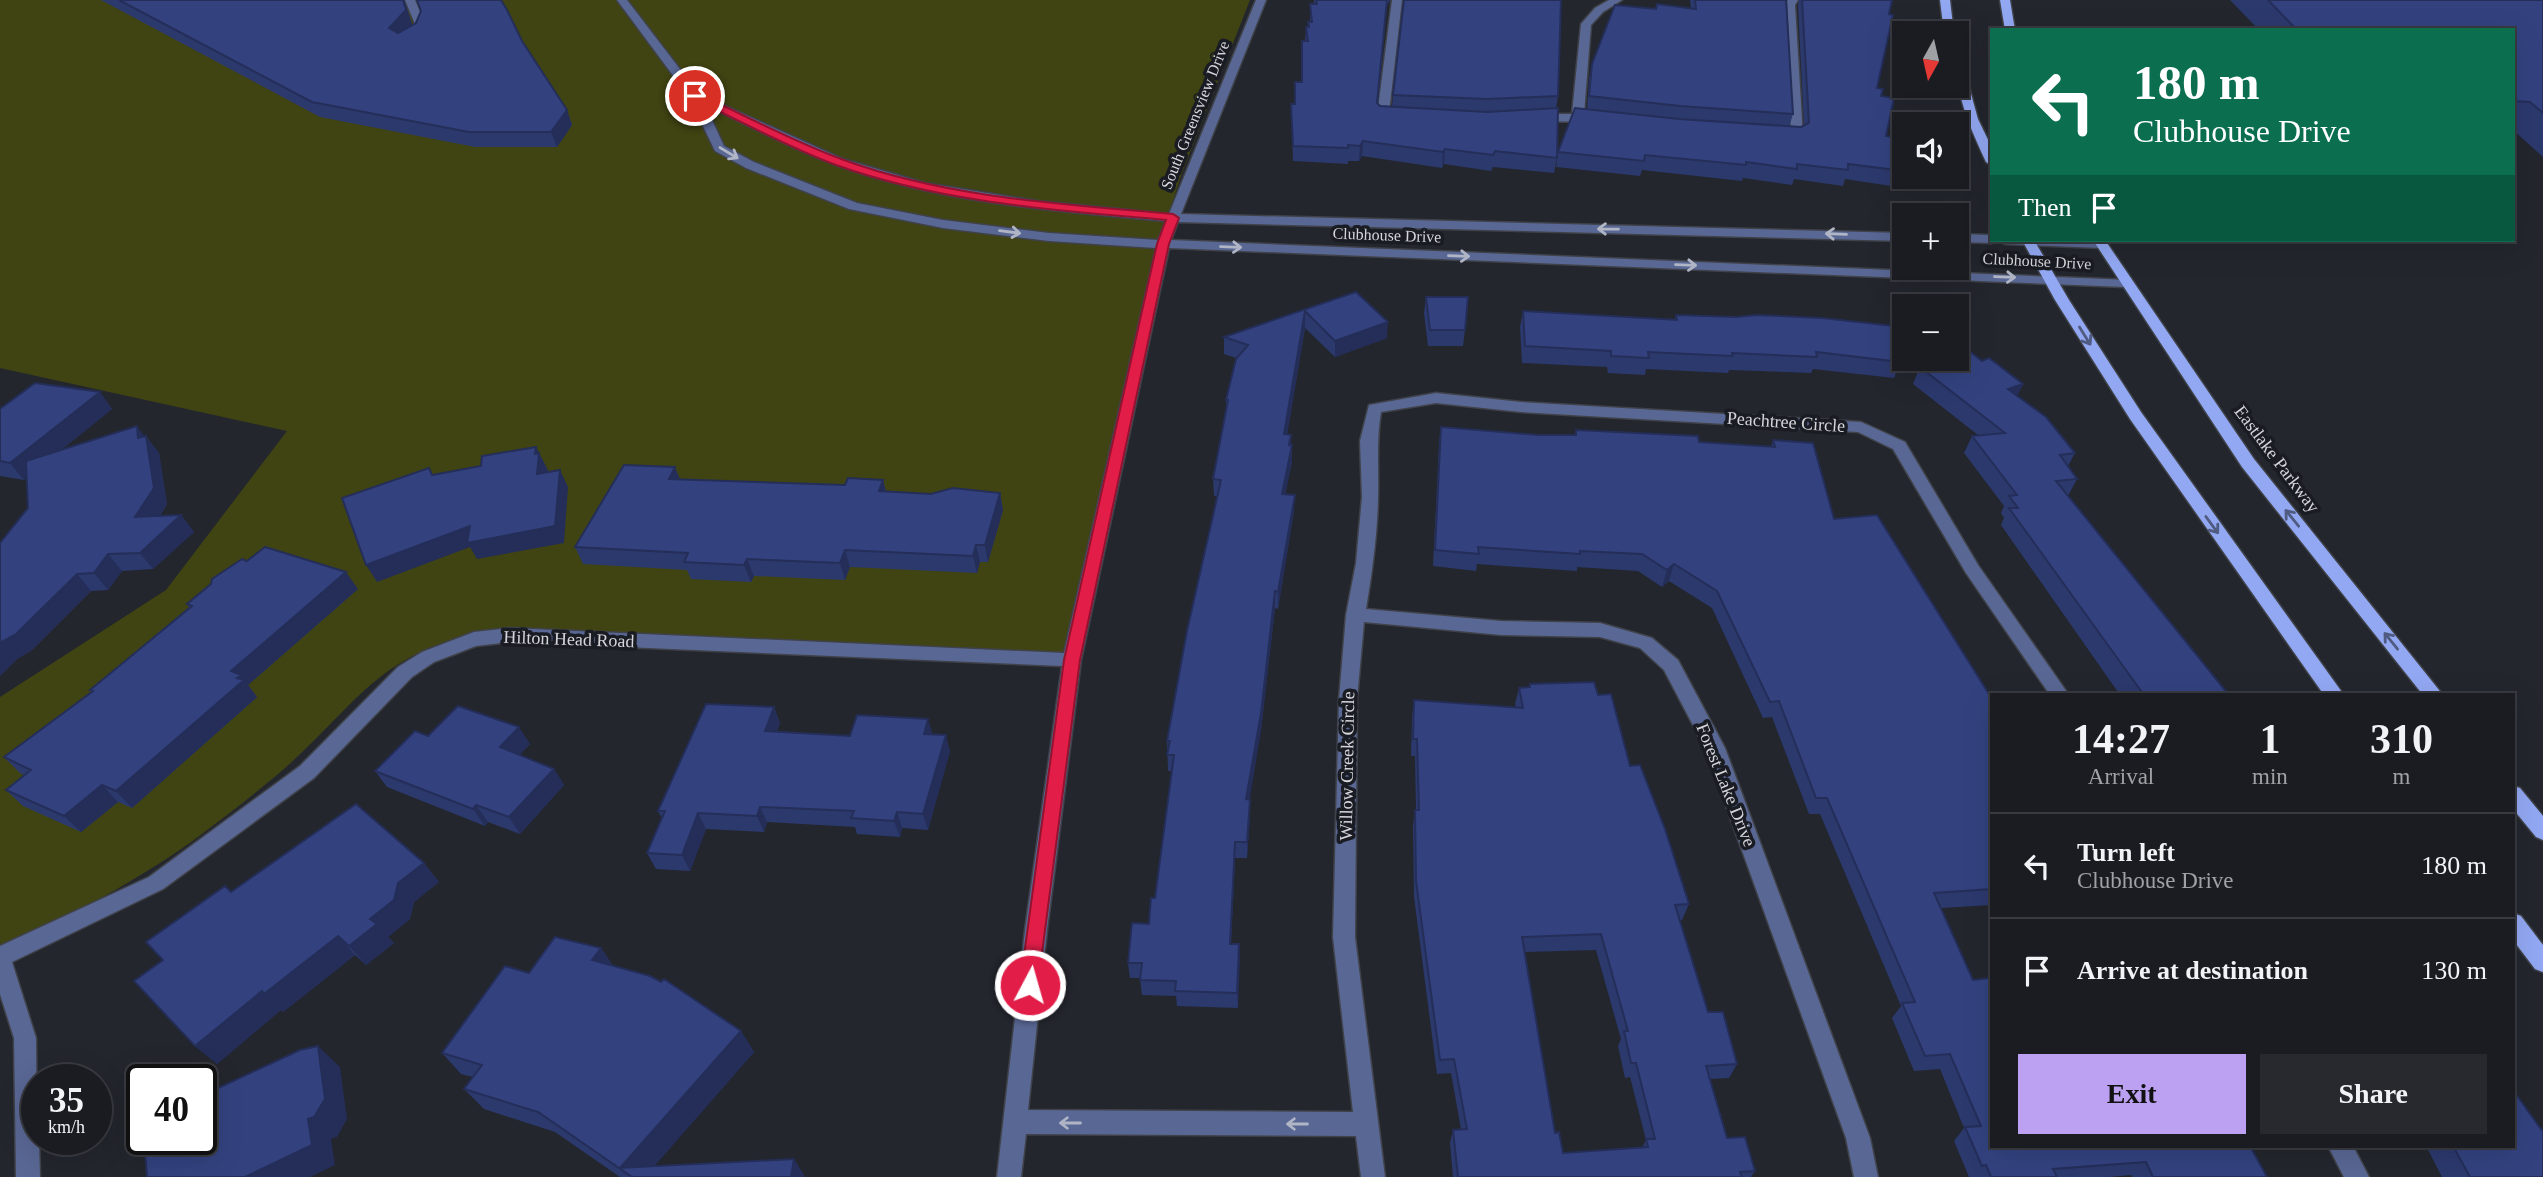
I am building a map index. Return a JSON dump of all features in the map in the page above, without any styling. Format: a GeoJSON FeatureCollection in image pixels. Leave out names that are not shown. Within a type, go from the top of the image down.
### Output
{"type":"FeatureCollection","features":[{"type":"Feature","properties":{"kind":"main road"},"geometry":{"type":"LineString","coordinates":[[1945,0],[1948,21]]}},
{"type":"Feature","properties":{"kind":"main road"},"geometry":{"type":"LineString","coordinates":[[2005,0],[2010,28]]}},
{"type":"Feature","properties":{"kind":"main road"},"geometry":{"type":"LineString","coordinates":[[1966,98],[1972,119],[1990,158]]}},
{"type":"Feature","properties":{"kind":"main road"},"geometry":{"type":"LineString","coordinates":[[2029,242],[2049,279],[2147,436],[2334,693]]}},
{"type":"Feature","properties":{"kind":"main road","name":"Eastlake Parkway"},"geometry":{"type":"LineString","coordinates":[[2100,242],[2248,463],[2432,693]]}},
{"type":"Feature","properties":{"kind":"main road"},"geometry":{"type":"LineString","coordinates":[[2515,796],[2543,831]]}},
{"type":"Feature","properties":{"kind":"main road"},"geometry":{"type":"LineString","coordinates":[[2515,926],[2543,962]]}},
{"type":"Feature","properties":{"kind":"street"},"geometry":{"type":"LineString","coordinates":[[403,42],[417,33],[420,24],[410,0]]}},
{"type":"Feature","properties":{"kind":"street","name":"Clubhouse Drive"},"geometry":{"type":"LineString","coordinates":[[622,0],[695,96],[719,148],[750,165],[854,206],[943,224],[1049,237],[1163,244],[2125,283]]}},
{"type":"Feature","properties":{"kind":"street","name":"South Greensview Drive"},"geometry":{"type":"LineString","coordinates":[[1009,1177],[1042,878],[1072,660],[1163,244],[1261,0]]}},
{"type":"Feature","properties":{"kind":"street"},"geometry":{"type":"LineString","coordinates":[[1397,0],[1383,116],[1409,117]]}},
{"type":"Feature","properties":{"kind":"street"},"geometry":{"type":"LineString","coordinates":[[1578,116],[1586,24],[1599,10],[1617,0]]}},
{"type":"Feature","properties":{"kind":"street"},"geometry":{"type":"LineString","coordinates":[[1770,134],[1797,136],[1787,3]]}},
{"type":"Feature","properties":{"kind":"street","name":"Clubhouse Drive"},"geometry":{"type":"LineString","coordinates":[[695,96],[839,162],[924,187],[1037,205],[1173,218],[1892,237]]}},
{"type":"Feature","properties":{"kind":"street"},"geometry":{"type":"LineString","coordinates":[[1525,119],[1578,116],[1606,120]]}},
{"type":"Feature","properties":{"kind":"street","name":"Clubhouse Drive"},"geometry":{"type":"LineString","coordinates":[[1969,238],[1990,239]]}},
{"type":"Feature","properties":{"kind":"street","name":"Peachtree Circle"},"geometry":{"type":"LineString","coordinates":[[1374,408],[1436,398],[1521,407],[1861,427],[1899,446],[1972,569],[2059,693]]}},
{"type":"Feature","properties":{"kind":"street","name":"Willow Creek Circle"},"geometry":{"type":"LineString","coordinates":[[1373,1177],[1344,937],[1345,773],[1355,615],[1365,563],[1370,498],[1368,441],[1374,408]]}},
{"type":"Feature","properties":{"kind":"street","name":"Forest Lake Drive"},"geometry":{"type":"LineString","coordinates":[[1355,615],[1501,628],[1601,631],[1646,643],[1671,665],[1715,748],[1858,1138],[1866,1177]]}},
{"type":"Feature","properties":{"kind":"street","name":"Hilton Head Road"},"geometry":{"type":"LineString","coordinates":[[0,958],[156,883],[307,772],[405,672],[428,657],[474,639],[510,635],[1072,660]]}},
{"type":"Feature","properties":{"kind":"street"},"geometry":{"type":"LineString","coordinates":[[0,958],[25,1038],[29,1177]]}},
{"type":"Feature","properties":{"kind":"street"},"geometry":{"type":"LineString","coordinates":[[1015,1122],[1366,1124]]}},
{"type":"Feature","properties":{"kind":"street"},"geometry":{"type":"LineString","coordinates":[[2341,1148],[2357,1177]]}},
{"type":"Feature","properties":{"kind":"green space"},"geometry":{"type":"Polygon","coordinates":[[[0,0],[1250,0],[1182,173],[1166,222],[1078,660],[488,631],[450,640],[418,653],[392,668],[277,775],[179,851],[0,954],[0,697],[166,590],[287,431],[0,368],[0,0]]]}},
{"type":"Feature","properties":{"kind":"building"},"geometry":{"type":"Polygon","coordinates":[[[119,0],[403,0],[406,10],[389,28],[398,33],[416,23],[421,11],[417,0],[501,0],[522,41],[567,110],[551,132],[469,132],[312,102],[119,0]]]}},
{"type":"Feature","properties":{"kind":"building"},"geometry":{"type":"Polygon","coordinates":[[[1316,0],[1387,0],[1377,103],[1380,106],[1487,112],[1558,108],[1557,158],[1495,151],[1493,155],[1445,149],[1443,152],[1363,141],[1360,146],[1348,145],[1348,148],[1293,146],[1291,104],[1295,104],[1295,82],[1302,82],[1302,41],[1308,41],[1306,27],[1309,27],[1308,22],[1312,22],[1310,4],[1317,4],[1316,0]]]}},
{"type":"Feature","properties":{"kind":"building"},"geometry":{"type":"Polygon","coordinates":[[[1404,0],[1561,0],[1558,96],[1487,99],[1393,95],[1404,0]]]}},
{"type":"Feature","properties":{"kind":"building"},"geometry":{"type":"Polygon","coordinates":[[[1695,0],[1786,0],[1793,114],[1589,96],[1592,64],[1615,5],[1656,9],[1657,4],[1696,9],[1695,0]]]}},
{"type":"Feature","properties":{"kind":"building"},"geometry":{"type":"Polygon","coordinates":[[[1802,0],[1892,0],[1889,14],[1893,15],[1877,88],[1883,89],[1881,96],[1894,98],[1886,136],[1892,137],[1892,170],[1848,164],[1848,170],[1797,164],[1797,169],[1746,162],[1746,165],[1645,155],[1644,161],[1558,152],[1575,108],[1679,119],[1801,127],[1809,123],[1802,0]]]}},
{"type":"Feature","properties":{"kind":"building"},"geometry":{"type":"Polygon","coordinates":[[[2268,0],[2543,0],[2543,113],[2530,102],[2515,101],[2515,28],[2295,28],[2268,0]]]}},
{"type":"Feature","properties":{"kind":"building"},"geometry":{"type":"Polygon","coordinates":[[[1356,292],[1388,322],[1335,341],[1305,311],[1284,434],[1291,435],[1289,445],[1292,445],[1282,494],[1295,495],[1278,592],[1275,591],[1261,713],[1246,799],[1250,800],[1247,842],[1235,842],[1230,944],[1239,944],[1237,993],[1175,991],[1176,981],[1140,980],[1142,963],[1128,963],[1132,923],[1149,924],[1151,898],[1155,898],[1174,755],[1167,755],[1170,741],[1167,741],[1187,631],[1221,480],[1213,479],[1226,400],[1236,359],[1248,345],[1224,337],[1356,292]]]}},
{"type":"Feature","properties":{"kind":"building"},"geometry":{"type":"Polygon","coordinates":[[[1426,297],[1468,297],[1465,330],[1430,330],[1426,297]]]}},
{"type":"Feature","properties":{"kind":"building"},"geometry":{"type":"Polygon","coordinates":[[[1523,311],[1677,320],[1676,315],[1757,315],[1822,318],[1892,326],[1892,361],[1816,352],[1817,357],[1648,352],[1649,358],[1611,356],[1611,351],[1525,346],[1523,311]]]}},
{"type":"Feature","properties":{"kind":"building"},"geometry":{"type":"Polygon","coordinates":[[[1969,351],[1982,361],[1989,358],[2023,384],[2008,389],[2046,417],[2075,453],[2060,455],[2077,479],[2056,481],[2227,693],[2143,693],[2009,508],[2018,508],[2009,496],[2017,495],[1972,436],[2005,433],[1925,371],[1969,371],[1969,351]]]}},
{"type":"Feature","properties":{"kind":"building"},"geometry":{"type":"Polygon","coordinates":[[[35,383],[100,392],[10,463],[0,461],[0,409],[35,383]]]}},
{"type":"Feature","properties":{"kind":"building"},"geometry":{"type":"Polygon","coordinates":[[[137,426],[138,438],[146,436],[154,488],[135,517],[181,515],[140,553],[108,554],[94,573],[77,574],[16,634],[0,643],[0,543],[28,508],[26,461],[137,426]]]}},
{"type":"Feature","properties":{"kind":"building"},"geometry":{"type":"Polygon","coordinates":[[[1441,427],[1539,435],[1576,435],[1576,430],[1698,436],[1699,442],[1775,447],[1773,440],[1813,443],[1834,519],[1877,515],[1990,696],[1990,889],[1934,893],[1973,980],[1990,978],[1990,1148],[2251,1148],[2267,1177],[2153,1177],[2146,1162],[2053,1169],[2057,1177],[1991,1177],[1986,1165],[1982,1166],[1965,1127],[1981,1126],[1950,1054],[1925,1056],[1902,1003],[1915,1002],[1827,798],[1816,798],[1779,701],[1770,702],[1717,591],[1674,564],[1667,570],[1642,554],[1580,551],[1580,554],[1478,547],[1479,554],[1435,550],[1441,427]]]}},
{"type":"Feature","properties":{"kind":"building"},"geometry":{"type":"Polygon","coordinates":[[[536,447],[535,454],[539,453],[537,474],[560,470],[555,526],[467,543],[470,526],[366,565],[342,498],[429,468],[432,475],[481,466],[482,456],[536,447]]]}},
{"type":"Feature","properties":{"kind":"building"},"geometry":{"type":"Polygon","coordinates":[[[624,465],[675,467],[669,479],[845,485],[848,478],[883,480],[879,491],[931,494],[953,488],[1000,493],[985,545],[976,545],[973,556],[845,550],[840,563],[747,559],[744,565],[684,562],[688,553],[575,547],[624,465]]]}},
{"type":"Feature","properties":{"kind":"building"},"geometry":{"type":"Polygon","coordinates":[[[265,547],[346,572],[231,671],[241,675],[237,678],[244,680],[116,791],[102,785],[64,816],[6,790],[31,770],[4,757],[93,691],[90,690],[192,606],[187,604],[211,584],[212,579],[242,559],[247,561],[265,547]]]}},
{"type":"Feature","properties":{"kind":"building"},"geometry":{"type":"Polygon","coordinates":[[[1594,682],[1598,695],[1611,694],[1630,766],[1640,765],[1665,829],[1689,904],[1675,905],[1708,1012],[1723,1012],[1737,1064],[1706,1066],[1727,1138],[1745,1137],[1755,1171],[1740,1172],[1742,1177],[1458,1177],[1453,1130],[1467,1129],[1454,1059],[1440,1060],[1416,881],[1415,810],[1419,810],[1417,739],[1413,739],[1414,700],[1523,708],[1519,688],[1530,687],[1530,684],[1594,682]],[[1601,934],[1522,937],[1555,1133],[1559,1132],[1563,1153],[1648,1147],[1646,1139],[1655,1139],[1636,1063],[1631,1063],[1624,1031],[1628,1031],[1601,934]]]}},
{"type":"Feature","properties":{"kind":"building"},"geometry":{"type":"Polygon","coordinates":[[[706,704],[774,707],[765,731],[850,736],[857,715],[928,719],[924,734],[946,735],[923,814],[897,812],[894,821],[851,818],[854,811],[760,807],[757,816],[698,813],[682,855],[647,853],[665,811],[658,811],[706,704]]]}},
{"type":"Feature","properties":{"kind":"building"},"geometry":{"type":"Polygon","coordinates":[[[458,706],[519,727],[500,747],[554,769],[509,817],[476,805],[473,809],[375,771],[415,731],[428,736],[458,706]]]}},
{"type":"Feature","properties":{"kind":"building"},"geometry":{"type":"Polygon","coordinates":[[[356,804],[424,863],[398,883],[394,900],[370,919],[377,924],[349,946],[338,936],[264,994],[262,991],[195,1046],[134,981],[163,960],[146,942],[225,886],[231,892],[356,804]]]}},
{"type":"Feature","properties":{"kind":"building"},"geometry":{"type":"Polygon","coordinates":[[[555,937],[601,948],[592,960],[650,976],[661,982],[664,979],[741,1031],[620,1168],[794,1159],[791,1177],[632,1177],[538,1112],[464,1089],[482,1065],[442,1053],[505,966],[529,973],[555,937]]]}},
{"type":"Feature","properties":{"kind":"building"},"geometry":{"type":"Polygon","coordinates":[[[318,1046],[325,1099],[314,1117],[308,1119],[312,1145],[245,1177],[147,1177],[145,1155],[217,1155],[217,1089],[300,1050],[318,1046]]]}},
{"type":"Feature","properties":{"kind":"building"},"geometry":{"type":"Polygon","coordinates":[[[2515,1093],[2543,1132],[2543,1177],[2470,1177],[2454,1148],[2515,1148],[2515,1093]]]}},
{"type":"Feature","properties":{"kind":"route"},"geometry":{"type":"LineString","coordinates":[[695,96],[839,162],[924,187],[1037,205],[1173,218],[1163,244],[1072,660],[1030,985]]}}]}
